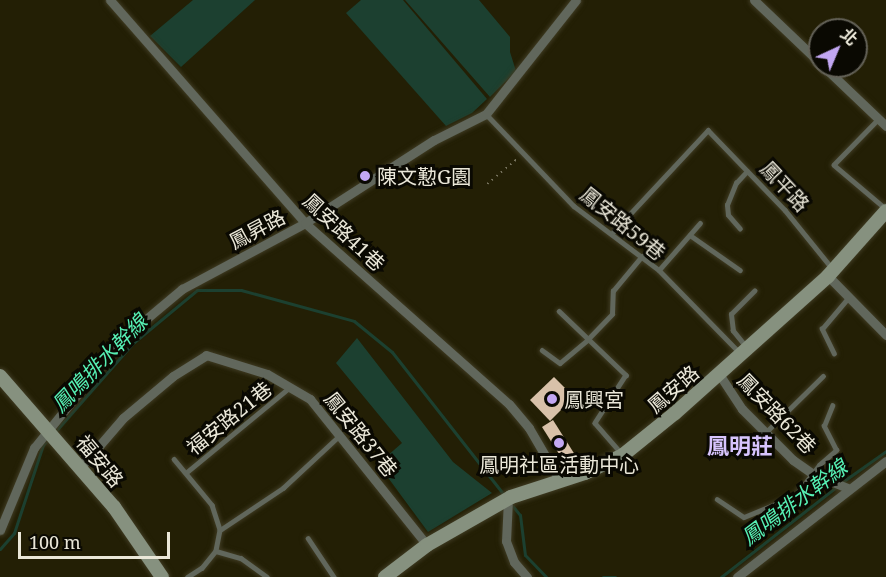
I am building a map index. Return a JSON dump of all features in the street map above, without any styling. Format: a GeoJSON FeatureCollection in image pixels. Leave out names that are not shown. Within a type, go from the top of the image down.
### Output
{"type":"FeatureCollection","features":[{"type":"Feature","properties":{"kind":"street","name":"鳳安路41巷"},"geometry":{"type":"LineString","coordinates":[[110,0],[304,223],[509,404],[529,428],[560,481]]}},
{"type":"Feature","properties":{"kind":"street","name":"鳳昇路"},"geometry":{"type":"LineString","coordinates":[[0,530],[22,471],[48,429],[121,340],[182,289],[304,223],[434,140],[486,114],[576,0]]}},
{"type":"Feature","properties":{"kind":"street"},"geometry":{"type":"LineString","coordinates":[[754,0],[808,52]]}},
{"type":"Feature","properties":{"kind":"street"},"geometry":{"type":"LineString","coordinates":[[836,78],[883,123]]}},
{"type":"Feature","properties":{"kind":"street","name":"鳳安路"},"geometry":{"type":"LineString","coordinates":[[386,577],[427,545],[507,499],[560,481],[623,455],[719,374],[831,273],[886,210]]}},
{"type":"Feature","properties":{"kind":"street","name":"鳳平路"},"geometry":{"type":"LineString","coordinates":[[831,273],[849,297],[886,335]]}},
{"type":"Feature","properties":{"kind":"street","name":"鳳安路37巷"},"geometry":{"type":"LineString","coordinates":[[80,468],[123,418],[202,356],[267,374],[310,399],[427,545]]}},
{"type":"Feature","properties":{"kind":"street","name":"鳳安路62巷"},"geometry":{"type":"LineString","coordinates":[[719,374],[726,387],[765,433],[813,474],[841,486]]}},
{"type":"Feature","properties":{"kind":"street","name":"福安路"},"geometry":{"type":"LineString","coordinates":[[0,376],[114,507],[162,577]]}},
{"type":"Feature","properties":{"kind":"street"},"geometry":{"type":"LineString","coordinates":[[737,577],[841,486],[886,461]]}},
{"type":"Feature","properties":{"kind":"street"},"geometry":{"type":"LineString","coordinates":[[507,499],[506,541],[513,562],[526,577]]}},
{"type":"Feature","properties":{"kind":"lane","name":"鳳安路59巷"},"geometry":{"type":"LineString","coordinates":[[486,114],[526,153],[574,206],[613,232],[659,270],[744,351]]}},
{"type":"Feature","properties":{"kind":"lane"},"geometry":{"type":"LineString","coordinates":[[883,123],[834,165],[886,210]]}},
{"type":"Feature","properties":{"kind":"lane","name":"鳳平路"},"geometry":{"type":"LineString","coordinates":[[613,232],[708,130],[747,171],[831,273]]}},
{"type":"Feature","properties":{"kind":"lane"},"geometry":{"type":"LineString","coordinates":[[740,229],[728,215],[727,205],[736,183],[747,171]]}},
{"type":"Feature","properties":{"kind":"lane"},"geometry":{"type":"LineString","coordinates":[[659,270],[700,223]]}},
{"type":"Feature","properties":{"kind":"lane"},"geometry":{"type":"LineString","coordinates":[[690,235],[740,270]]}},
{"type":"Feature","properties":{"kind":"lane"},"geometry":{"type":"LineString","coordinates":[[542,350],[560,363],[586,340],[612,314],[614,291],[642,256]]}},
{"type":"Feature","properties":{"kind":"lane"},"geometry":{"type":"LineString","coordinates":[[744,351],[733,331],[731,314],[754,291]]}},
{"type":"Feature","properties":{"kind":"lane"},"geometry":{"type":"LineString","coordinates":[[834,354],[822,329],[849,297]]}},
{"type":"Feature","properties":{"kind":"lane"},"geometry":{"type":"LineString","coordinates":[[559,311],[586,340],[626,375],[595,423],[623,455]]}},
{"type":"Feature","properties":{"kind":"lane"},"geometry":{"type":"LineString","coordinates":[[765,433],[823,376]]}},
{"type":"Feature","properties":{"kind":"lane","name":"福安路21巷"},"geometry":{"type":"LineString","coordinates":[[187,472],[290,387]]}},
{"type":"Feature","properties":{"kind":"lane"},"geometry":{"type":"LineString","coordinates":[[717,499],[744,517],[795,496],[836,450],[824,426],[832,406]]}},
{"type":"Feature","properties":{"kind":"lane"},"geometry":{"type":"LineString","coordinates":[[188,577],[202,568],[216,551],[220,530],[283,488],[340,435]]}},
{"type":"Feature","properties":{"kind":"lane","name":"福安路21巷"},"geometry":{"type":"LineString","coordinates":[[174,459],[212,505],[220,530]]}},
{"type":"Feature","properties":{"kind":"lane"},"geometry":{"type":"LineString","coordinates":[[308,538],[334,577]]}},
{"type":"Feature","properties":{"kind":"lane"},"geometry":{"type":"LineString","coordinates":[[216,551],[241,558],[267,577]]}},
{"type":"Feature","properties":{"kind":"path"},"geometry":{"type":"LineString","coordinates":[[487,184],[526,153]]}},
{"type":"Feature","properties":{"kind":"shaded area"},"geometry":{"type":"Polygon","coordinates":[[[193,0],[255,0],[181,67],[150,36],[193,0]]]}},
{"type":"Feature","properties":{"kind":"shaded area"},"geometry":{"type":"Polygon","coordinates":[[[361,0],[403,0],[487,99],[472,113],[446,126],[346,13],[361,0]]]}},
{"type":"Feature","properties":{"kind":"shaded area"},"geometry":{"type":"Polygon","coordinates":[[[405,0],[479,0],[510,37],[510,52],[516,71],[490,97],[405,0]]]}},
{"type":"Feature","properties":{"kind":"shaded area"},"geometry":{"type":"Polygon","coordinates":[[[357,338],[453,462],[492,493],[428,532],[378,464],[402,443],[336,363],[357,338]]]}},
{"type":"Feature","properties":{"kind":"building","name":"鳳興宮"},"geometry":{"type":"Polygon","coordinates":[[[554,377],[574,397],[550,421],[530,400],[554,377]]]}},
{"type":"Feature","properties":{"kind":"building","name":"鳳明社區活動中心"},"geometry":{"type":"Polygon","coordinates":[[[553,420],[577,458],[566,465],[542,427],[553,420]]]}},
{"type":"Feature","properties":{"kind":"waterway","name":"鳳鳴排水幹線"},"geometry":{"type":"LineString","coordinates":[[54,433],[133,343],[197,290],[241,290],[354,321],[392,352],[505,496]]}},
{"type":"Feature","properties":{"kind":"waterway","name":"鳳鳴排水幹線"},"geometry":{"type":"LineString","coordinates":[[0,549],[14,533],[43,445],[49,438]]}},
{"type":"Feature","properties":{"kind":"waterway","name":"鳳鳴排水幹線"},"geometry":{"type":"LineString","coordinates":[[841,483],[886,451]]}},
{"type":"Feature","properties":{"kind":"waterway","name":"鳳鳴排水幹線"},"geometry":{"type":"LineString","coordinates":[[721,577],[836,487]]}},
{"type":"Feature","properties":{"kind":"waterway","name":"鳳鳴排水幹線"},"geometry":{"type":"LineString","coordinates":[[511,504],[520,515],[525,555],[546,577]]}},
{"type":"Feature","properties":{"kind":"waterway","name":"鳳鳴排水幹線"},"geometry":{"type":"LineString","coordinates":[[603,577],[615,577]]}},
{"type":"Feature","properties":{"kind":"place","name":"陳文懃G園"},"geometry":{"type":"Point","coordinates":[365,176]}},
{"type":"Feature","properties":{"kind":"place","name":"鳳興宮"},"geometry":{"type":"Point","coordinates":[552,399]}},
{"type":"Feature","properties":{"kind":"place","name":"鳳明社區活動中心"},"geometry":{"type":"Point","coordinates":[559,443]}},
{"type":"Feature","properties":{"kind":"district","name":"鳳明莊"},"geometry":{"type":"Point","coordinates":[740,446]}}]}
